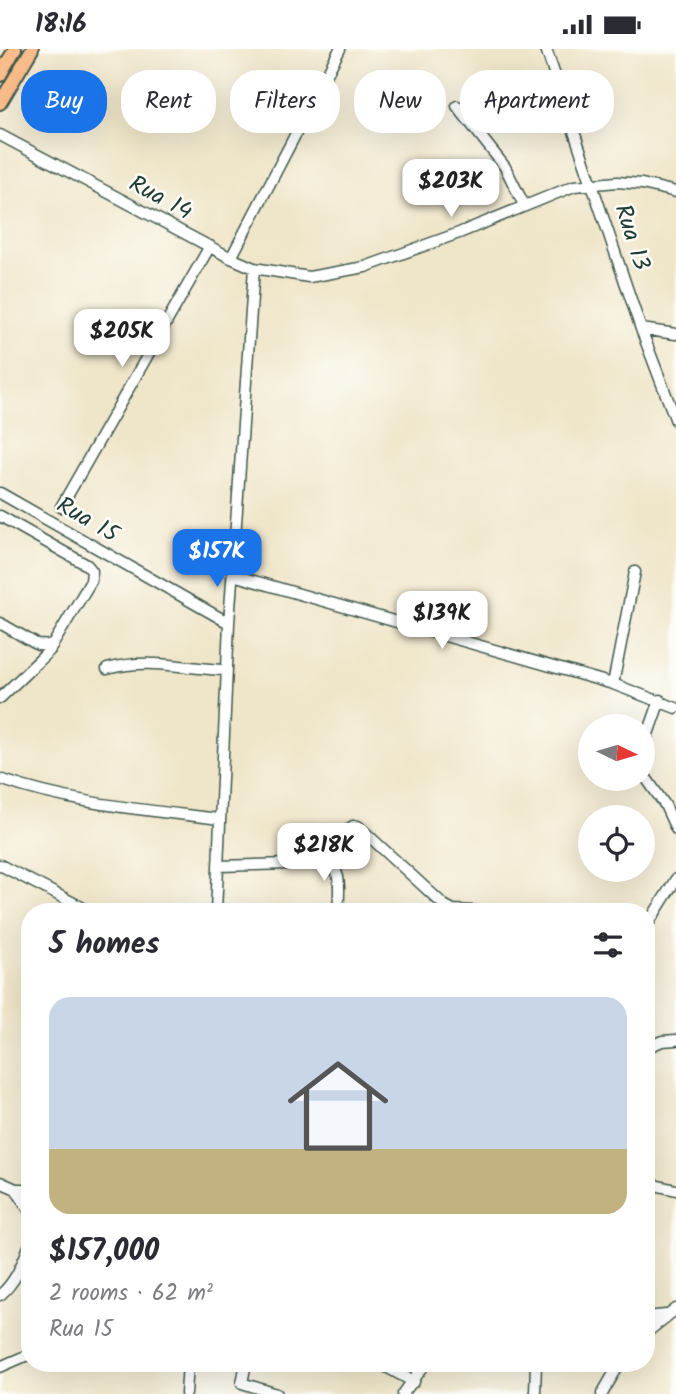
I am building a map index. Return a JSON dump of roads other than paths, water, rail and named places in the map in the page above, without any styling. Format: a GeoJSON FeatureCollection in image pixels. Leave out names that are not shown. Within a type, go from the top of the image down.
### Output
{"type":"FeatureCollection","features":[{"type":"Feature","properties":{"kind":"main road"},"geometry":{"type":"LineString","coordinates":[[0,75],[15,49]]}},
{"type":"Feature","properties":{"kind":"main road"},"geometry":{"type":"LineString","coordinates":[[0,103],[32,49]]}},
{"type":"Feature","properties":{"kind":"street"},"geometry":{"type":"LineString","coordinates":[[230,258],[340,49]]}},
{"type":"Feature","properties":{"kind":"street","name":"Rua 13"},"geometry":{"type":"LineString","coordinates":[[546,49],[641,329],[676,421]]}},
{"type":"Feature","properties":{"kind":"street"},"geometry":{"type":"LineString","coordinates":[[457,106],[505,167],[524,205]]}},
{"type":"Feature","properties":{"kind":"street","name":"Rua 14"},"geometry":{"type":"LineString","coordinates":[[0,135],[230,258],[254,268],[309,277],[365,267],[459,233],[574,186],[642,184],[676,192]]}},
{"type":"Feature","properties":{"kind":"street"},"geometry":{"type":"LineString","coordinates":[[61,507],[210,246]]}},
{"type":"Feature","properties":{"kind":"street"},"geometry":{"type":"LineString","coordinates":[[216,903],[229,622],[254,268]]}},
{"type":"Feature","properties":{"kind":"street"},"geometry":{"type":"LineString","coordinates":[[641,329],[676,334]]}},
{"type":"Feature","properties":{"kind":"street","name":"Rua 15"},"geometry":{"type":"LineString","coordinates":[[0,493],[229,622]]}},
{"type":"Feature","properties":{"kind":"street"},"geometry":{"type":"LineString","coordinates":[[0,516],[87,565],[92,571],[91,581],[52,646],[38,645],[0,623]]}},
{"type":"Feature","properties":{"kind":"street"},"geometry":{"type":"LineString","coordinates":[[52,545],[60,527]]}},
{"type":"Feature","properties":{"kind":"street"},"geometry":{"type":"LineString","coordinates":[[613,684],[635,572]]}},
{"type":"Feature","properties":{"kind":"street"},"geometry":{"type":"LineString","coordinates":[[233,575],[613,684],[676,708]]}},
{"type":"Feature","properties":{"kind":"street"},"geometry":{"type":"LineString","coordinates":[[0,698],[50,650]]}},
{"type":"Feature","properties":{"kind":"street"},"geometry":{"type":"LineString","coordinates":[[107,669],[127,663],[153,662],[227,670]]}},
{"type":"Feature","properties":{"kind":"street"},"geometry":{"type":"LineString","coordinates":[[655,714],[660,700]]}},
{"type":"Feature","properties":{"kind":"street"},"geometry":{"type":"LineString","coordinates":[[0,779],[26,788],[112,805],[220,819]]}},
{"type":"Feature","properties":{"kind":"street"},"geometry":{"type":"LineString","coordinates":[[655,791],[676,829]]}},
{"type":"Feature","properties":{"kind":"street"},"geometry":{"type":"LineString","coordinates":[[218,866],[289,864],[322,850],[353,826],[358,826],[442,903]]}},
{"type":"Feature","properties":{"kind":"street"},"geometry":{"type":"LineString","coordinates":[[322,850],[336,866],[339,874],[338,903]]}},
{"type":"Feature","properties":{"kind":"street"},"geometry":{"type":"LineString","coordinates":[[0,865],[69,903]]}},
{"type":"Feature","properties":{"kind":"street"},"geometry":{"type":"LineString","coordinates":[[655,913],[676,879]]}},
{"type":"Feature","properties":{"kind":"street"},"geometry":{"type":"LineString","coordinates":[[655,1044],[676,1041]]}},
{"type":"Feature","properties":{"kind":"street"},"geometry":{"type":"LineString","coordinates":[[0,1182],[21,1189]]}},
{"type":"Feature","properties":{"kind":"street"},"geometry":{"type":"LineString","coordinates":[[655,1185],[676,1190]]}},
{"type":"Feature","properties":{"kind":"street"},"geometry":{"type":"LineString","coordinates":[[16,1189],[21,1197]]}},
{"type":"Feature","properties":{"kind":"street"},"geometry":{"type":"LineString","coordinates":[[0,1295],[21,1267]]}},
{"type":"Feature","properties":{"kind":"street"},"geometry":{"type":"LineString","coordinates":[[655,1326],[672,1312]]}},
{"type":"Feature","properties":{"kind":"street"},"geometry":{"type":"LineString","coordinates":[[0,1367],[21,1359]]}},
{"type":"Feature","properties":{"kind":"street"},"geometry":{"type":"LineString","coordinates":[[186,1394],[187,1372]]}},
{"type":"Feature","properties":{"kind":"street"},"geometry":{"type":"LineString","coordinates":[[244,1372],[242,1383],[277,1394]]}},
{"type":"Feature","properties":{"kind":"street"},"geometry":{"type":"LineString","coordinates":[[395,1372],[414,1383]]}},
{"type":"Feature","properties":{"kind":"street"},"geometry":{"type":"LineString","coordinates":[[403,1394],[421,1372]]}},
{"type":"Feature","properties":{"kind":"street"},"geometry":{"type":"LineString","coordinates":[[535,1394],[536,1372]]}},
{"type":"Feature","properties":{"kind":"street"},"geometry":{"type":"LineString","coordinates":[[602,1394],[615,1372]]}}]}
